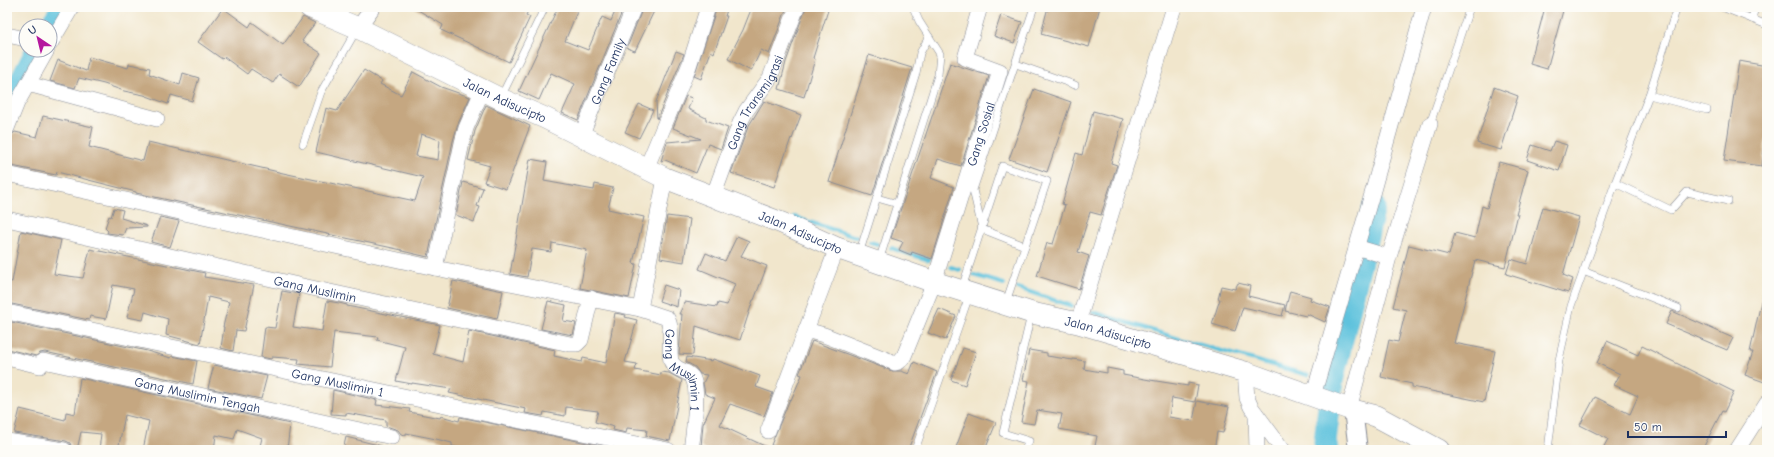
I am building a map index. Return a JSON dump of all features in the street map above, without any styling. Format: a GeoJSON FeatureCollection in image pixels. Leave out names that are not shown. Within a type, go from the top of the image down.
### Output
{"type":"FeatureCollection","features":[{"type":"Feature","properties":{"kind":"main road","name":"Jalan Adisucipto"},"geometry":{"type":"LineString","coordinates":[[309,7],[358,28],[665,178],[782,223],[837,248],[934,282],[1032,313],[1078,323],[1245,372],[1332,403],[1376,416],[1439,450]]}},
{"type":"Feature","properties":{"kind":"street"},"geometry":{"type":"LineString","coordinates":[[58,31],[72,7]]}},
{"type":"Feature","properties":{"kind":"street"},"geometry":{"type":"LineString","coordinates":[[358,28],[372,7]]}},
{"type":"Feature","properties":{"kind":"street","name":"Gang Family"},"geometry":{"type":"LineString","coordinates":[[581,136],[634,7]]}},
{"type":"Feature","properties":{"kind":"street"},"geometry":{"type":"LineString","coordinates":[[646,169],[689,66],[708,7]]}},
{"type":"Feature","properties":{"kind":"street","name":"Gang Transmigrasi"},"geometry":{"type":"LineString","coordinates":[[713,197],[740,123],[746,111],[770,78],[797,7]]}},
{"type":"Feature","properties":{"kind":"street","name":"Gang Sosial"},"geometry":{"type":"LineString","coordinates":[[934,282],[1000,72],[965,58],[980,7]]}},
{"type":"Feature","properties":{"kind":"street"},"geometry":{"type":"LineString","coordinates":[[1078,323],[1174,7]]}},
{"type":"Feature","properties":{"kind":"street"},"geometry":{"type":"LineString","coordinates":[[1358,449],[1332,403],[1356,247],[1424,7]]}},
{"type":"Feature","properties":{"kind":"street"},"geometry":{"type":"LineString","coordinates":[[7,35],[18,37]]}},
{"type":"Feature","properties":{"kind":"street"},"geometry":{"type":"LineString","coordinates":[[7,126],[17,103],[42,58]]}},
{"type":"Feature","properties":{"kind":"street"},"geometry":{"type":"LineString","coordinates":[[28,84],[158,119]]}},
{"type":"Feature","properties":{"kind":"street"},"geometry":{"type":"LineString","coordinates":[[435,268],[466,128],[492,94]]}},
{"type":"Feature","properties":{"kind":"street"},"geometry":{"type":"LineString","coordinates":[[1332,403],[1430,124]]}},
{"type":"Feature","properties":{"kind":"street"},"geometry":{"type":"LineString","coordinates":[[7,174],[435,268],[640,309],[665,178]]}},
{"type":"Feature","properties":{"kind":"street","name":"Gang Muslimin"},"geometry":{"type":"LineString","coordinates":[[7,219],[298,285],[570,344],[577,344],[581,340],[591,298]]}},
{"type":"Feature","properties":{"kind":"street"},"geometry":{"type":"LineString","coordinates":[[1356,247],[1383,255]]}},
{"type":"Feature","properties":{"kind":"street"},"geometry":{"type":"LineString","coordinates":[[768,431],[837,248]]}},
{"type":"Feature","properties":{"kind":"street"},"geometry":{"type":"LineString","coordinates":[[806,330],[824,335],[895,363],[899,362],[904,356],[934,282]]}},
{"type":"Feature","properties":{"kind":"street","name":"Gang Muslimin 1"},"geometry":{"type":"LineString","coordinates":[[640,309],[667,318],[669,324],[672,362],[676,368],[692,376],[696,395],[691,450]]}},
{"type":"Feature","properties":{"kind":"street","name":"Gang Muslimin 1"},"geometry":{"type":"LineString","coordinates":[[7,312],[522,421],[668,450]]}},
{"type":"Feature","properties":{"kind":"street","name":"Gang Muslimin Tengah"},"geometry":{"type":"LineString","coordinates":[[7,358],[40,366],[43,361],[392,437]]}},
{"type":"Feature","properties":{"kind":"street"},"geometry":{"type":"LineString","coordinates":[[1245,372],[1247,398],[1256,414],[1283,450]]}},
{"type":"Feature","properties":{"kind":"street"},"geometry":{"type":"LineString","coordinates":[[1737,450],[1767,403]]}},
{"type":"Feature","properties":{"kind":"street"},"geometry":{"type":"LineString","coordinates":[[1256,414],[1257,450]]}},
{"type":"Feature","properties":{"kind":"street"},"geometry":{"type":"LineString","coordinates":[[1358,449],[1376,416]]}},
{"type":"Feature","properties":{"kind":"street"},"geometry":{"type":"LineString","coordinates":[[7,441],[64,450]]}},
{"type":"Feature","properties":{"kind":"lane"},"geometry":{"type":"LineString","coordinates":[[492,94],[545,7]]}},
{"type":"Feature","properties":{"kind":"lane"},"geometry":{"type":"LineString","coordinates":[[878,263],[898,204],[938,74],[940,54],[919,21],[913,7]]}},
{"type":"Feature","properties":{"kind":"lane"},"geometry":{"type":"LineString","coordinates":[[982,229],[973,190],[1034,7]]}},
{"type":"Feature","properties":{"kind":"lane"},"geometry":{"type":"LineString","coordinates":[[1430,124],[1470,7]]}},
{"type":"Feature","properties":{"kind":"lane"},"geometry":{"type":"LineString","coordinates":[[1548,450],[1559,360],[1570,306],[1649,95],[1677,7]]}},
{"type":"Feature","properties":{"kind":"lane"},"geometry":{"type":"LineString","coordinates":[[1722,7],[1767,25]]}},
{"type":"Feature","properties":{"kind":"lane"},"geometry":{"type":"LineString","coordinates":[[1752,19],[1755,7]]}},
{"type":"Feature","properties":{"kind":"lane"},"geometry":{"type":"LineString","coordinates":[[302,144],[321,92],[358,28]]}},
{"type":"Feature","properties":{"kind":"lane"},"geometry":{"type":"LineString","coordinates":[[858,256],[916,73],[920,52],[929,37]]}},
{"type":"Feature","properties":{"kind":"lane"},"geometry":{"type":"LineString","coordinates":[[1016,64],[1075,85]]}},
{"type":"Feature","properties":{"kind":"lane"},"geometry":{"type":"LineString","coordinates":[[1649,95],[1708,110]]}},
{"type":"Feature","properties":{"kind":"lane"},"geometry":{"type":"LineString","coordinates":[[915,450],[966,292],[982,229],[1002,166],[1047,181],[1005,304]]}},
{"type":"Feature","properties":{"kind":"lane"},"geometry":{"type":"LineString","coordinates":[[1615,183],[1671,210],[1686,192],[1728,201]]}},
{"type":"Feature","properties":{"kind":"lane"},"geometry":{"type":"LineString","coordinates":[[877,198],[898,204]]}},
{"type":"Feature","properties":{"kind":"lane"},"geometry":{"type":"LineString","coordinates":[[982,229],[1025,246]]}},
{"type":"Feature","properties":{"kind":"lane"},"geometry":{"type":"LineString","coordinates":[[1583,271],[1678,308]]}},
{"type":"Feature","properties":{"kind":"lane"},"geometry":{"type":"LineString","coordinates":[[1025,450],[1029,441],[1003,433],[1032,313]]}},
{"type":"Feature","properties":{"kind":"building"},"geometry":{"type":"Polygon","coordinates":[[[413,7],[530,7],[526,15],[530,17],[509,62],[441,30],[443,25],[413,7]]]}},
{"type":"Feature","properties":{"kind":"building"},"geometry":{"type":"Polygon","coordinates":[[[558,7],[579,7],[565,41],[588,50],[602,17],[611,21],[617,7],[624,7],[578,120],[562,113],[575,84],[551,73],[539,100],[519,91],[558,7]]]}},
{"type":"Feature","properties":{"kind":"building"},"geometry":{"type":"Polygon","coordinates":[[[643,7],[656,7],[635,51],[627,48],[643,7]]]}},
{"type":"Feature","properties":{"kind":"building"},"geometry":{"type":"Polygon","coordinates":[[[717,7],[728,7],[725,16],[727,16],[714,53],[711,51],[701,79],[694,76],[717,7]]]}},
{"type":"Feature","properties":{"kind":"building"},"geometry":{"type":"Polygon","coordinates":[[[752,7],[787,7],[769,54],[761,50],[751,71],[728,59],[743,30],[752,7]]]}},
{"type":"Feature","properties":{"kind":"building"},"geometry":{"type":"Polygon","coordinates":[[[806,7],[829,7],[813,58],[815,59],[804,97],[779,89],[786,62],[806,7]]]}},
{"type":"Feature","properties":{"kind":"building"},"geometry":{"type":"Polygon","coordinates":[[[1048,7],[1100,7],[1089,47],[1041,34],[1048,7]]]}},
{"type":"Feature","properties":{"kind":"building"},"geometry":{"type":"Polygon","coordinates":[[[1545,7],[1564,7],[1547,69],[1530,64],[1545,7]]]}},
{"type":"Feature","properties":{"kind":"building"},"geometry":{"type":"Polygon","coordinates":[[[223,8],[249,27],[252,22],[283,45],[303,17],[315,23],[302,41],[321,53],[299,87],[279,74],[273,83],[251,69],[247,74],[224,57],[222,59],[198,42],[223,8]]]}},
{"type":"Feature","properties":{"kind":"building"},"geometry":{"type":"Polygon","coordinates":[[[1001,15],[1022,22],[1014,43],[994,36],[1001,15]]]}},
{"type":"Feature","properties":{"kind":"building"},"geometry":{"type":"Polygon","coordinates":[[[676,51],[684,54],[657,119],[656,102],[676,51]]]}},
{"type":"Feature","properties":{"kind":"building"},"geometry":{"type":"Polygon","coordinates":[[[869,55],[912,68],[872,196],[829,182],[869,55]]]}},
{"type":"Feature","properties":{"kind":"building"},"geometry":{"type":"Polygon","coordinates":[[[89,57],[128,68],[129,64],[150,68],[149,74],[180,85],[183,73],[199,78],[192,101],[171,95],[168,104],[144,95],[79,78],[75,88],[50,81],[58,60],[86,71],[89,57]]]}},
{"type":"Feature","properties":{"kind":"building"},"geometry":{"type":"Polygon","coordinates":[[[1739,61],[1767,66],[1767,130],[1762,166],[1724,161],[1739,61]]]}},
{"type":"Feature","properties":{"kind":"building"},"geometry":{"type":"Polygon","coordinates":[[[950,63],[989,76],[961,166],[938,159],[931,178],[954,187],[932,259],[912,252],[911,255],[899,250],[903,242],[891,238],[950,63]]]}},
{"type":"Feature","properties":{"kind":"building"},"geometry":{"type":"Polygon","coordinates":[[[364,70],[382,81],[380,84],[401,95],[413,72],[441,87],[470,97],[458,124],[453,141],[428,257],[402,250],[136,193],[57,172],[56,175],[7,165],[7,153],[10,136],[15,132],[37,137],[43,116],[93,127],[89,147],[143,161],[148,142],[415,201],[423,177],[316,152],[326,108],[337,111],[364,70]],[[421,134],[416,156],[438,160],[440,140],[421,134]]]}},
{"type":"Feature","properties":{"kind":"building"},"geometry":{"type":"Polygon","coordinates":[[[1494,87],[1518,96],[1501,150],[1477,143],[1494,87]]]}},
{"type":"Feature","properties":{"kind":"building"},"geometry":{"type":"Polygon","coordinates":[[[1034,89],[1071,102],[1047,172],[1009,159],[1034,89]]]}},
{"type":"Feature","properties":{"kind":"building"},"geometry":{"type":"Polygon","coordinates":[[[686,96],[692,98],[688,109],[706,118],[706,120],[728,128],[721,149],[708,144],[696,173],[665,160],[661,161],[667,142],[701,139],[673,128],[686,96]]]}},
{"type":"Feature","properties":{"kind":"building"},"geometry":{"type":"Polygon","coordinates":[[[764,101],[801,115],[792,139],[791,138],[774,187],[731,173],[748,127],[764,101]]]}},
{"type":"Feature","properties":{"kind":"building"},"geometry":{"type":"Polygon","coordinates":[[[639,104],[653,110],[639,138],[625,132],[639,104]]]}},
{"type":"Feature","properties":{"kind":"building"},"geometry":{"type":"Polygon","coordinates":[[[486,105],[530,126],[506,189],[484,182],[490,166],[468,160],[475,131],[486,105]]]}},
{"type":"Feature","properties":{"kind":"building"},"geometry":{"type":"Polygon","coordinates":[[[1093,111],[1123,119],[1111,163],[1117,165],[1101,215],[1090,212],[1078,252],[1089,256],[1079,289],[1037,276],[1047,243],[1053,244],[1065,205],[1062,204],[1076,153],[1082,155],[1093,111]]]}},
{"type":"Feature","properties":{"kind":"building"},"geometry":{"type":"Polygon","coordinates":[[[1554,141],[1567,145],[1559,171],[1527,160],[1532,145],[1550,151],[1554,141]]]}},
{"type":"Feature","properties":{"kind":"building"},"geometry":{"type":"Polygon","coordinates":[[[530,159],[547,162],[544,181],[594,190],[595,184],[613,188],[608,209],[644,217],[633,263],[636,264],[629,298],[580,288],[587,250],[552,243],[551,252],[532,249],[527,277],[510,274],[530,159]]]}},
{"type":"Feature","properties":{"kind":"building"},"geometry":{"type":"Polygon","coordinates":[[[1499,162],[1528,170],[1516,214],[1518,214],[1505,267],[1475,260],[1454,343],[1495,351],[1484,402],[1412,387],[1412,384],[1381,377],[1389,340],[1398,342],[1406,310],[1393,307],[1409,245],[1449,255],[1455,233],[1475,238],[1482,206],[1487,208],[1499,162]]]}},
{"type":"Feature","properties":{"kind":"building"},"geometry":{"type":"Polygon","coordinates":[[[463,182],[483,188],[477,206],[480,207],[474,222],[456,215],[463,182]]]}},
{"type":"Feature","properties":{"kind":"building"},"geometry":{"type":"Polygon","coordinates":[[[1543,207],[1579,217],[1563,275],[1573,279],[1568,293],[1506,274],[1511,259],[1527,264],[1543,207]]]}},
{"type":"Feature","properties":{"kind":"building"},"geometry":{"type":"Polygon","coordinates":[[[114,208],[123,210],[121,218],[147,227],[126,228],[123,235],[107,233],[108,231],[105,228],[109,216],[111,217],[114,208]]]}},
{"type":"Feature","properties":{"kind":"building"},"geometry":{"type":"Polygon","coordinates":[[[667,216],[690,219],[684,262],[660,258],[667,216]]]}},
{"type":"Feature","properties":{"kind":"building"},"geometry":{"type":"Polygon","coordinates":[[[160,217],[179,221],[170,247],[151,242],[160,217]]]}},
{"type":"Feature","properties":{"kind":"building"},"geometry":{"type":"Polygon","coordinates":[[[21,231],[61,240],[54,274],[83,278],[90,249],[205,273],[204,277],[254,285],[244,331],[236,330],[233,351],[221,348],[223,327],[229,302],[208,297],[200,344],[166,335],[168,319],[145,312],[143,320],[127,317],[134,289],[113,285],[106,319],[90,316],[89,320],[7,303],[7,281],[12,282],[21,231]]]}},
{"type":"Feature","properties":{"kind":"building"},"geometry":{"type":"Polygon","coordinates":[[[737,236],[749,241],[741,256],[767,266],[753,300],[740,340],[696,326],[693,355],[679,354],[682,314],[679,314],[685,302],[717,307],[718,303],[727,305],[735,284],[699,269],[706,253],[725,261],[737,236]]]}},
{"type":"Feature","properties":{"kind":"building"},"geometry":{"type":"Polygon","coordinates":[[[453,281],[503,291],[497,319],[447,308],[453,281]]]}},
{"type":"Feature","properties":{"kind":"building"},"geometry":{"type":"Polygon","coordinates":[[[1238,283],[1250,286],[1248,296],[1285,305],[1282,316],[1243,307],[1235,331],[1212,324],[1220,299],[1218,299],[1221,286],[1235,289],[1238,283]]]}},
{"type":"Feature","properties":{"kind":"building"},"geometry":{"type":"Polygon","coordinates":[[[664,285],[679,290],[677,307],[659,301],[664,285]]]}},
{"type":"Feature","properties":{"kind":"building"},"geometry":{"type":"Polygon","coordinates":[[[282,291],[299,294],[293,327],[322,331],[327,301],[339,303],[347,306],[440,325],[433,354],[463,362],[469,331],[555,350],[554,356],[582,362],[583,358],[606,363],[615,313],[626,315],[625,317],[637,320],[625,362],[637,364],[635,370],[661,375],[661,372],[669,373],[682,380],[670,441],[646,436],[647,430],[627,428],[626,433],[613,430],[614,427],[595,422],[598,411],[566,407],[565,416],[544,412],[543,416],[525,413],[526,409],[449,393],[451,389],[396,381],[405,347],[377,340],[378,337],[334,332],[330,367],[298,364],[299,359],[272,357],[271,359],[261,357],[265,327],[275,328],[282,291]]]}},
{"type":"Feature","properties":{"kind":"building"},"geometry":{"type":"Polygon","coordinates":[[[1290,291],[1311,297],[1310,300],[1330,307],[1325,322],[1307,314],[1306,316],[1285,311],[1290,291]]]}},
{"type":"Feature","properties":{"kind":"building"},"geometry":{"type":"Polygon","coordinates":[[[1763,293],[1767,294],[1767,383],[1745,375],[1753,352],[1750,352],[1763,293]]]}},
{"type":"Feature","properties":{"kind":"building"},"geometry":{"type":"Polygon","coordinates":[[[548,301],[566,305],[563,321],[576,323],[573,335],[541,329],[548,301]]]}},
{"type":"Feature","properties":{"kind":"building"},"geometry":{"type":"Polygon","coordinates":[[[939,309],[956,316],[946,340],[928,333],[939,309]]]}},
{"type":"Feature","properties":{"kind":"building"},"geometry":{"type":"Polygon","coordinates":[[[1672,311],[1733,338],[1727,350],[1666,324],[1672,311]]]}},
{"type":"Feature","properties":{"kind":"building"},"geometry":{"type":"Polygon","coordinates":[[[7,321],[147,351],[171,358],[172,356],[197,361],[193,384],[45,352],[36,356],[7,349],[7,321]]]}},
{"type":"Feature","properties":{"kind":"building"},"geometry":{"type":"Polygon","coordinates":[[[812,341],[892,371],[901,371],[909,374],[914,362],[937,372],[908,450],[784,450],[771,445],[790,399],[791,400],[802,375],[799,374],[812,341]]]}},
{"type":"Feature","properties":{"kind":"building"},"geometry":{"type":"Polygon","coordinates":[[[1607,341],[1638,355],[1642,346],[1734,392],[1724,412],[1722,411],[1702,450],[1602,450],[1608,439],[1580,425],[1595,397],[1630,414],[1638,396],[1614,385],[1620,374],[1597,363],[1607,341]]]}},
{"type":"Feature","properties":{"kind":"building"},"geometry":{"type":"Polygon","coordinates":[[[963,348],[976,352],[965,385],[951,380],[963,348]]]}},
{"type":"Feature","properties":{"kind":"building"},"geometry":{"type":"Polygon","coordinates":[[[1029,350],[1047,353],[1047,356],[1085,361],[1084,369],[1107,373],[1107,368],[1123,371],[1123,375],[1188,386],[1188,383],[1198,385],[1195,402],[1172,398],[1169,417],[1193,421],[1197,401],[1229,407],[1223,433],[1217,432],[1214,450],[1104,450],[1105,447],[1095,446],[1097,436],[1059,429],[1062,414],[1037,410],[1034,424],[1021,422],[1029,381],[1023,380],[1029,350]]]}},
{"type":"Feature","properties":{"kind":"building"},"geometry":{"type":"Polygon","coordinates":[[[687,357],[712,361],[713,359],[760,376],[756,387],[773,393],[764,416],[730,404],[720,425],[773,450],[708,450],[701,447],[703,424],[715,398],[705,394],[703,383],[707,375],[700,374],[695,367],[686,362],[687,357]]]}},
{"type":"Feature","properties":{"kind":"building"},"geometry":{"type":"Polygon","coordinates":[[[214,365],[267,376],[261,399],[208,388],[214,365]]]}},
{"type":"Feature","properties":{"kind":"building"},"geometry":{"type":"Polygon","coordinates":[[[80,378],[290,424],[287,450],[259,450],[262,438],[237,429],[234,439],[216,435],[214,450],[143,450],[149,421],[125,415],[118,450],[99,450],[101,434],[81,432],[77,450],[73,450],[70,443],[66,441],[14,433],[20,409],[65,420],[66,412],[75,414],[80,378]]]}},
{"type":"Feature","properties":{"kind":"building"},"geometry":{"type":"Polygon","coordinates":[[[333,390],[377,400],[376,405],[410,409],[409,412],[440,418],[441,416],[459,421],[460,417],[602,446],[601,450],[467,450],[452,446],[452,443],[436,439],[406,433],[406,435],[401,434],[398,430],[386,426],[386,420],[346,413],[346,415],[331,414],[333,390]]]}},
{"type":"Feature","properties":{"kind":"building"},"geometry":{"type":"Polygon","coordinates":[[[969,413],[996,423],[985,450],[955,450],[969,413]]]}},
{"type":"Feature","properties":{"kind":"building"},"geometry":{"type":"Polygon","coordinates":[[[346,437],[382,446],[381,450],[343,450],[346,437]]]}},
{"type":"Feature","properties":{"kind":"waterway"},"geometry":{"type":"LineString","coordinates":[[50,18],[58,7]]}},
{"type":"Feature","properties":{"kind":"waterway"},"geometry":{"type":"LineString","coordinates":[[7,99],[28,58]]}},
{"type":"Feature","properties":{"kind":"waterway"},"geometry":{"type":"LineString","coordinates":[[1327,450],[1325,442],[1332,381],[1374,207]]}},
{"type":"Feature","properties":{"kind":"waterway"},"geometry":{"type":"LineString","coordinates":[[794,217],[856,237]]}},
{"type":"Feature","properties":{"kind":"waterway"},"geometry":{"type":"LineString","coordinates":[[870,242],[877,244]]}},
{"type":"Feature","properties":{"kind":"waterway"},"geometry":{"type":"LineString","coordinates":[[891,248],[929,260]]}},
{"type":"Feature","properties":{"kind":"waterway"},"geometry":{"type":"LineString","coordinates":[[951,267],[960,270]]}},
{"type":"Feature","properties":{"kind":"waterway"},"geometry":{"type":"LineString","coordinates":[[974,275],[1004,284]]}},
{"type":"Feature","properties":{"kind":"waterway"},"geometry":{"type":"LineString","coordinates":[[1018,288],[1072,306]]}},
{"type":"Feature","properties":{"kind":"waterway"},"geometry":{"type":"LineString","coordinates":[[1093,312],[1183,340],[1308,375]]}}]}
